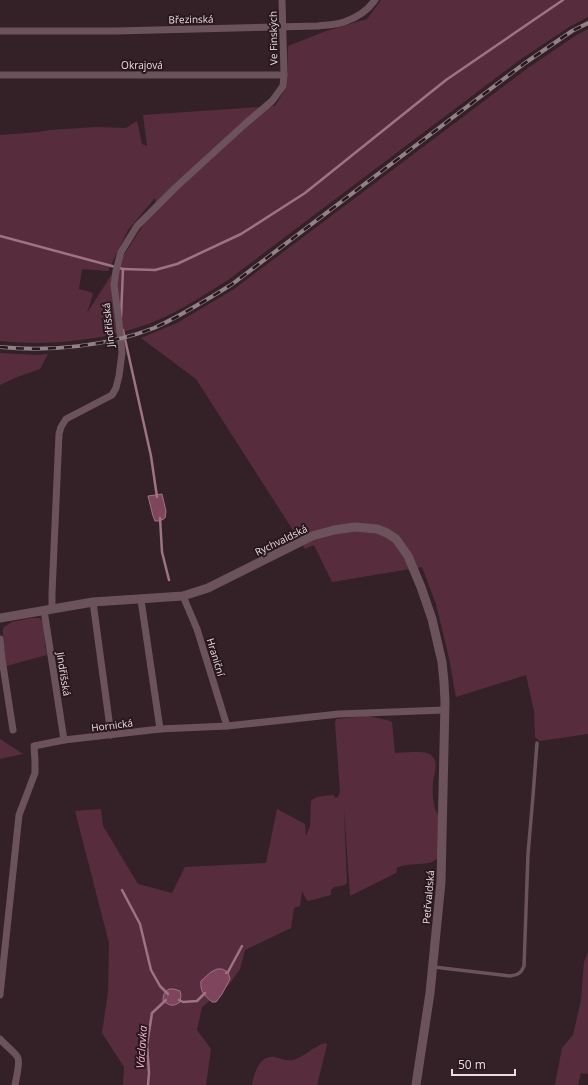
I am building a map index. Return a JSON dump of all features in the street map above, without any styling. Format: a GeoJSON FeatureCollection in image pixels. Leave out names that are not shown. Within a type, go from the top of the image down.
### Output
{"type":"FeatureCollection","features":[{"type":"Feature","properties":{"kind":"street","name":"Ve Finských"},"geometry":{"type":"LineString","coordinates":[[282,0],[284,75]]}},
{"type":"Feature","properties":{"kind":"street","name":"Březinská"},"geometry":{"type":"LineString","coordinates":[[0,31],[116,31],[318,26],[343,23],[360,14],[375,0]]}},
{"type":"Feature","properties":{"kind":"street","name":"Okrajová"},"geometry":{"type":"LineString","coordinates":[[0,75],[284,75]]}},
{"type":"Feature","properties":{"kind":"street","name":"Jindřišská"},"geometry":{"type":"LineString","coordinates":[[64,740],[48,610],[52,593],[59,434],[61,427],[66,418],[112,395],[116,388],[122,353],[114,285],[121,252],[137,226],[245,124],[272,101],[283,86],[284,75]]}},
{"type":"Feature","properties":{"kind":"street","name":"Rychvaldská"},"geometry":{"type":"LineString","coordinates":[[0,618],[93,602],[183,596],[208,588],[312,536],[334,530],[355,527],[377,529],[396,539],[408,556],[422,587],[432,619],[442,662],[445,710]]}},
{"type":"Feature","properties":{"kind":"street","name":"Hraniční"},"geometry":{"type":"LineString","coordinates":[[183,596],[197,629],[227,726]]}},
{"type":"Feature","properties":{"kind":"street"},"geometry":{"type":"LineString","coordinates":[[141,600],[160,729]]}},
{"type":"Feature","properties":{"kind":"street"},"geometry":{"type":"LineString","coordinates":[[93,602],[111,735]]}},
{"type":"Feature","properties":{"kind":"street"},"geometry":{"type":"LineString","coordinates":[[0,639],[4,674],[14,730]]}},
{"type":"Feature","properties":{"kind":"street","name":"Hornická"},"geometry":{"type":"LineString","coordinates":[[0,995],[19,815],[35,773],[34,746],[64,740],[160,729],[227,726],[338,714],[445,710]]}},
{"type":"Feature","properties":{"kind":"street","name":"Petřvaldská"},"geometry":{"type":"LineString","coordinates":[[416,1085],[430,993],[442,882],[445,710]]}},
{"type":"Feature","properties":{"kind":"street"},"geometry":{"type":"LineString","coordinates":[[0,1039],[18,1059],[15,1085]]}},
{"type":"Feature","properties":{"kind":"lane"},"geometry":{"type":"LineString","coordinates":[[432,967],[510,976],[518,974],[522,971],[524,966],[528,854],[534,796],[537,743]]}},
{"type":"Feature","properties":{"kind":"shaded area"},"geometry":{"type":"Polygon","coordinates":[[[381,0],[588,0],[588,17],[569,27],[521,59],[228,280],[187,305],[153,322],[111,335],[66,342],[21,343],[0,341],[0,135],[97,127],[126,128],[137,121],[142,144],[147,146],[143,115],[275,106],[287,86],[288,46],[326,31],[367,19],[381,0]],[[155,198],[128,230],[108,271],[82,269],[79,289],[93,294],[87,313],[156,205],[155,198]]]}},
{"type":"Feature","properties":{"kind":"shaded area"},"geometry":{"type":"Polygon","coordinates":[[[588,29],[588,734],[540,741],[535,737],[534,711],[526,675],[456,697],[449,658],[436,604],[422,567],[332,582],[314,545],[305,549],[196,379],[141,338],[177,323],[234,289],[528,68],[575,36],[588,29]]]}},
{"type":"Feature","properties":{"kind":"shaded area"},"geometry":{"type":"Polygon","coordinates":[[[0,353],[36,355],[48,354],[40,369],[0,385],[0,353]]]}},
{"type":"Feature","properties":{"kind":"shaded area"},"geometry":{"type":"Polygon","coordinates":[[[162,494],[166,511],[165,518],[160,521],[155,521],[148,496],[162,494]]]}},
{"type":"Feature","properties":{"kind":"shaded area"},"geometry":{"type":"Polygon","coordinates":[[[31,618],[40,618],[42,620],[47,655],[6,666],[3,635],[4,627],[12,622],[31,618]]]}},
{"type":"Feature","properties":{"kind":"shaded area"},"geometry":{"type":"Polygon","coordinates":[[[367,716],[392,722],[395,753],[428,753],[434,758],[436,765],[433,796],[435,810],[439,816],[438,857],[431,862],[407,865],[397,868],[396,873],[350,896],[344,808],[347,882],[345,885],[334,887],[331,890],[331,895],[308,901],[302,891],[300,906],[294,908],[291,928],[245,950],[240,969],[228,986],[202,1007],[197,1030],[211,1049],[206,1085],[123,1085],[124,1067],[102,1033],[108,992],[109,943],[75,811],[101,809],[103,826],[138,884],[172,893],[185,867],[266,863],[277,809],[305,824],[306,836],[310,826],[311,801],[321,796],[334,795],[335,798],[338,797],[340,792],[335,723],[336,719],[367,716]]]}},
{"type":"Feature","properties":{"kind":"shaded area"},"geometry":{"type":"Polygon","coordinates":[[[0,739],[23,754],[0,759],[0,739]]]}},
{"type":"Feature","properties":{"kind":"shaded area"},"geometry":{"type":"Polygon","coordinates":[[[588,952],[588,1074],[581,1073],[578,1085],[555,1085],[562,1048],[573,1035],[581,1000],[584,962],[588,952]]]}},
{"type":"Feature","properties":{"kind":"shaded area"},"geometry":{"type":"Polygon","coordinates":[[[217,969],[222,969],[228,972],[230,979],[216,1002],[212,1002],[203,993],[201,981],[217,969]]]}},
{"type":"Feature","properties":{"kind":"shaded area"},"geometry":{"type":"Polygon","coordinates":[[[169,989],[180,991],[180,1002],[176,1005],[168,1004],[163,1001],[164,994],[169,989]]]}},
{"type":"Feature","properties":{"kind":"shaded area"},"geometry":{"type":"Polygon","coordinates":[[[326,1043],[327,1045],[317,1085],[252,1085],[258,1066],[265,1059],[275,1057],[285,1060],[293,1060],[326,1043]]]}},
{"type":"Feature","properties":{"kind":"waterway"},"geometry":{"type":"LineString","coordinates":[[123,269],[155,270],[177,264],[241,234],[305,193],[446,80],[563,0]]}},
{"type":"Feature","properties":{"kind":"waterway"},"geometry":{"type":"LineString","coordinates":[[0,236],[123,269],[121,317]]}},
{"type":"Feature","properties":{"kind":"waterway"},"geometry":{"type":"LineString","coordinates":[[123,330],[151,456],[157,497]]}},
{"type":"Feature","properties":{"kind":"waterway"},"geometry":{"type":"LineString","coordinates":[[160,518],[162,552],[169,580]]}},
{"type":"Feature","properties":{"kind":"waterway"},"geometry":{"type":"LineString","coordinates":[[122,890],[140,924],[151,970],[160,986],[168,994]]}},
{"type":"Feature","properties":{"kind":"waterway","name":"Václavka"},"geometry":{"type":"LineString","coordinates":[[226,973],[228,972],[242,946]]}},
{"type":"Feature","properties":{"kind":"waterway","name":"Václavka"},"geometry":{"type":"LineString","coordinates":[[179,1000],[183,1002],[197,1001],[205,993]]}},
{"type":"Feature","properties":{"kind":"waterway","name":"Václavka"},"geometry":{"type":"LineString","coordinates":[[148,1085],[149,1073],[147,1045],[152,1013],[166,1000]]}},
{"type":"Feature","properties":{"kind":"railway"},"geometry":{"type":"LineString","coordinates":[[0,347],[38,349],[98,343],[154,328],[184,313],[231,285],[525,63],[572,31],[588,23]]}}]}
